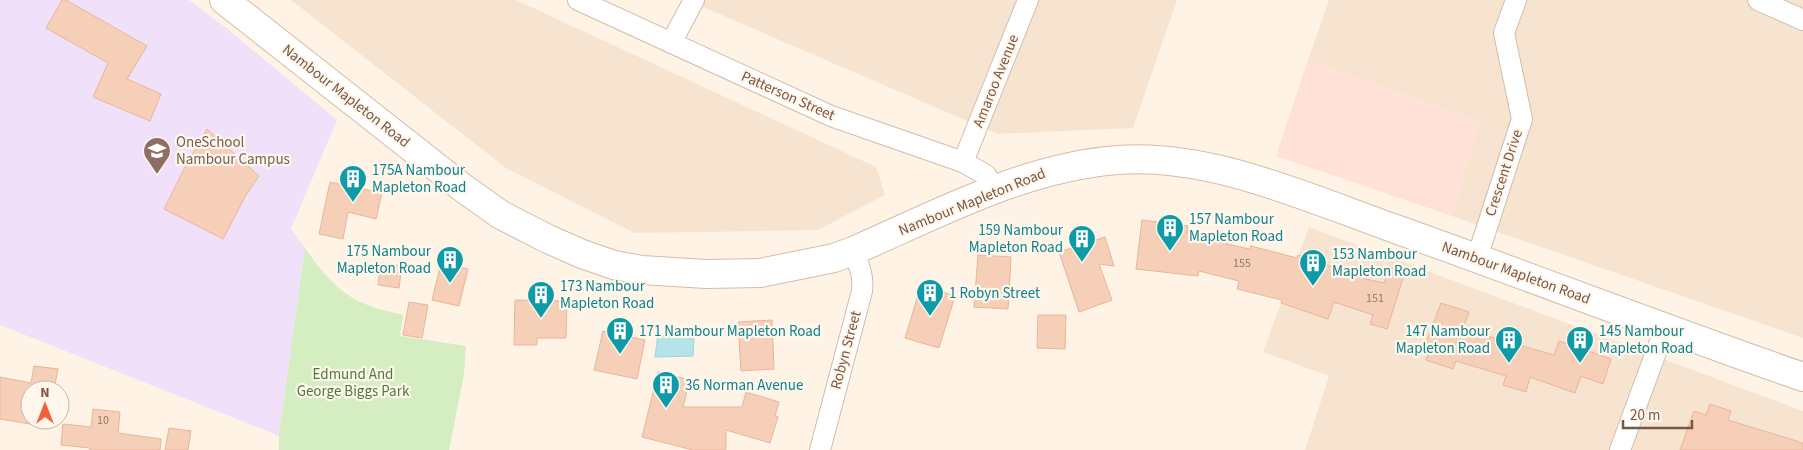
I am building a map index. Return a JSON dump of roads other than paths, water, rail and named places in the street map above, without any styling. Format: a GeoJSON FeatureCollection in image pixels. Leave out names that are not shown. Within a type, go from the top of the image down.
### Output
{"type":"FeatureCollection","features":[{"type":"Feature","properties":{"kind":"main road","name":"Nambour Mapleton Road"},"geometry":{"type":"LineString","coordinates":[[224,0],[501,215],[548,239],[614,265],[676,273],[737,274],[783,269],[834,258],[853,251],[994,190],[1042,173],[1078,165],[1118,160],[1148,159],[1200,165],[1256,180],[1803,377]]}},
{"type":"Feature","properties":{"kind":"street","name":"Patterson Street"},"geometry":{"type":"LineString","coordinates":[[578,0],[831,116],[963,162],[986,175],[994,190]]}},
{"type":"Feature","properties":{"kind":"street"},"geometry":{"type":"LineString","coordinates":[[671,43],[694,0]]}},
{"type":"Feature","properties":{"kind":"street","name":"Amaroo Avenue"},"geometry":{"type":"LineString","coordinates":[[963,162],[1028,0]]}},
{"type":"Feature","properties":{"kind":"street","name":"Crescent Drive"},"geometry":{"type":"LineString","coordinates":[[1477,258],[1522,119],[1504,33],[1516,0]]}},
{"type":"Feature","properties":{"kind":"street"},"geometry":{"type":"LineString","coordinates":[[1758,0],[1803,20]]}},
{"type":"Feature","properties":{"kind":"street","name":"Robyn Street"},"geometry":{"type":"LineString","coordinates":[[820,450],[864,280],[853,251]]}},
{"type":"Feature","properties":{"kind":"street"},"geometry":{"type":"LineString","coordinates":[[1620,450],[1664,328]]}},
{"type":"Feature","properties":{"kind":"water"},"geometry":{"type":"Polygon","coordinates":[[[658,334],[694,339],[693,356],[655,357],[658,334]]]}},
{"type":"Feature","properties":{"kind":"place","name":"OneSchool Nambour Campus"},"geometry":{"type":"Point","coordinates":[157,175]}},
{"type":"Feature","properties":{"kind":"place","name":"175A Nambour Mapleton Road"},"geometry":{"type":"Point","coordinates":[353,203]}},
{"type":"Feature","properties":{"kind":"place","name":"157 Nambour Mapleton Road"},"geometry":{"type":"Point","coordinates":[1170,252]}},
{"type":"Feature","properties":{"kind":"place","name":"159 Nambour Mapleton Road"},"geometry":{"type":"Point","coordinates":[1082,263]}},
{"type":"Feature","properties":{"kind":"place","name":"175 Nambour Mapleton Road"},"geometry":{"type":"Point","coordinates":[450,284]}},
{"type":"Feature","properties":{"kind":"place","name":"153 Nambour Mapleton Road"},"geometry":{"type":"Point","coordinates":[1313,287]}},
{"type":"Feature","properties":{"kind":"place","name":"1 Robyn Street"},"geometry":{"type":"Point","coordinates":[930,317]}},
{"type":"Feature","properties":{"kind":"place","name":"173 Nambour Mapleton Road"},"geometry":{"type":"Point","coordinates":[541,319]}},
{"type":"Feature","properties":{"kind":"place","name":"171 Nambour Mapleton Road"},"geometry":{"type":"Point","coordinates":[620,355]}},
{"type":"Feature","properties":{"kind":"place","name":"147 Nambour Mapleton Road"},"geometry":{"type":"Point","coordinates":[1509,364]}},
{"type":"Feature","properties":{"kind":"place","name":"145 Nambour Mapleton Road"},"geometry":{"type":"Point","coordinates":[1580,364]}},
{"type":"Feature","properties":{"kind":"place","name":"36 Norman Avenue"},"geometry":{"type":"Point","coordinates":[666,409]}},
{"type":"Feature","properties":{"kind":"park label","name":"Edmund And George Biggs Park"},"geometry":{"type":"Point","coordinates":[353,382]}}]}
